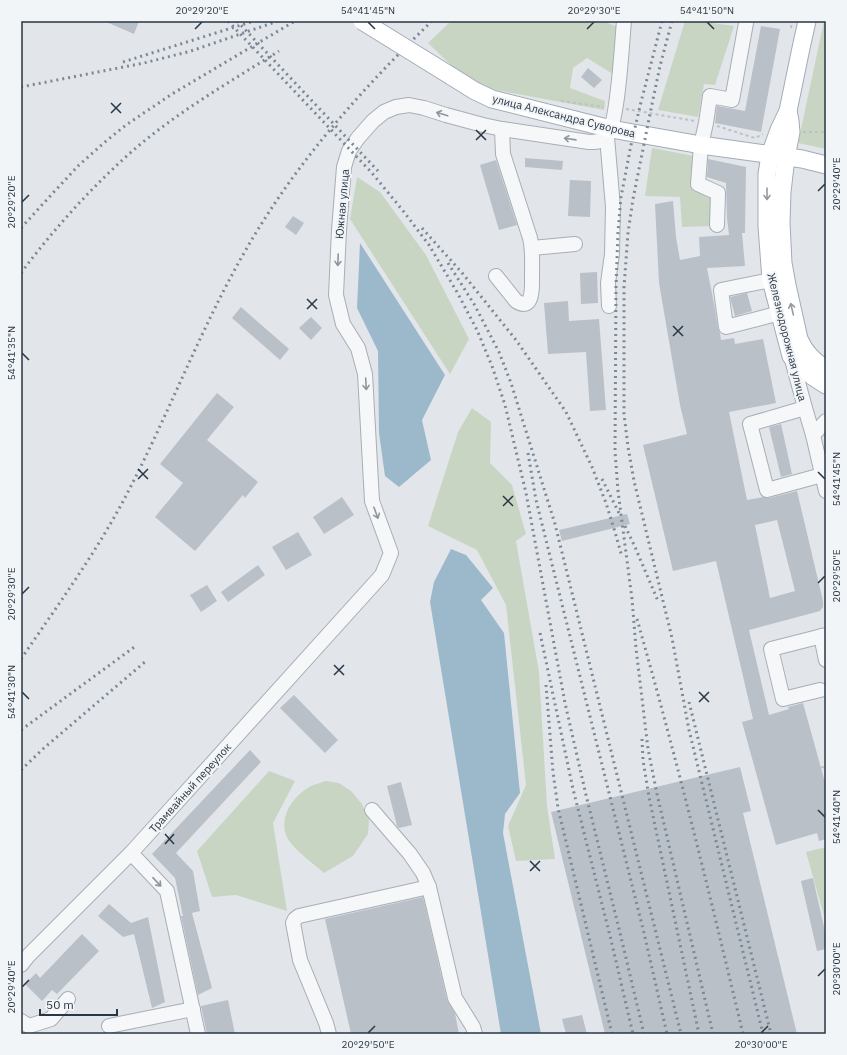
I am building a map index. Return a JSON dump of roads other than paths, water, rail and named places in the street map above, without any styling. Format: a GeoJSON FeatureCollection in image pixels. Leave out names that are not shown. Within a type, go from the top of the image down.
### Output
{"type":"FeatureCollection","features":[{"type":"Feature","properties":{"kind":"main road","name":"улица Александра Суворова"},"geometry":{"type":"LineString","coordinates":[[362,21],[475,91],[492,99],[609,133],[802,159],[826,165]]}},
{"type":"Feature","properties":{"kind":"main road","name":"Железнодорожная улица"},"geometry":{"type":"LineString","coordinates":[[797,351],[780,313],[771,280],[767,226],[767,174],[791,132],[788,111],[808,21]]}},
{"type":"Feature","properties":{"kind":"main road"},"geometry":{"type":"LineString","coordinates":[[778,156],[813,153],[826,156]]}},
{"type":"Feature","properties":{"kind":"main road","name":"Железнодорожная улица"},"geometry":{"type":"LineString","coordinates":[[778,156],[782,192],[781,224],[783,263],[799,340],[797,351]]}},
{"type":"Feature","properties":{"kind":"main road"},"geometry":{"type":"LineString","coordinates":[[797,351],[807,354],[823,366]]}},
{"type":"Feature","properties":{"kind":"main road"},"geometry":{"type":"LineString","coordinates":[[797,351],[801,367],[826,385]]}},
{"type":"Feature","properties":{"kind":"street"},"geometry":{"type":"LineString","coordinates":[[609,306],[608,283],[612,254],[613,207],[609,133],[616,108],[624,21]]}},
{"type":"Feature","properties":{"kind":"street"},"geometry":{"type":"LineString","coordinates":[[718,225],[718,193],[698,184],[701,145],[710,96],[732,100],[746,23]]}},
{"type":"Feature","properties":{"kind":"street","name":"Южная улица"},"geometry":{"type":"LineString","coordinates":[[382,575],[391,553],[372,501],[365,374],[358,348],[343,324],[336,295],[344,167],[349,152],[373,120],[384,112],[396,107],[409,105],[424,108],[446,116],[502,129],[589,142],[600,142],[609,133]]}},
{"type":"Feature","properties":{"kind":"street"},"geometry":{"type":"LineString","coordinates":[[496,276],[516,301],[520,304],[528,302],[532,294],[532,248],[503,154],[502,129]]}},
{"type":"Feature","properties":{"kind":"street"},"geometry":{"type":"LineString","coordinates":[[532,248],[576,244]]}},
{"type":"Feature","properties":{"kind":"street"},"geometry":{"type":"LineString","coordinates":[[771,280],[721,290],[726,327],[780,313]]}},
{"type":"Feature","properties":{"kind":"street","name":"Железнодорожная улица"},"geometry":{"type":"LineString","coordinates":[[797,351],[805,408],[826,491]]}},
{"type":"Feature","properties":{"kind":"street"},"geometry":{"type":"LineString","coordinates":[[805,408],[750,424],[767,490],[822,475]]}},
{"type":"Feature","properties":{"kind":"street"},"geometry":{"type":"LineString","coordinates":[[813,435],[826,421]]}},
{"type":"Feature","properties":{"kind":"street","name":"Трамвайный переулок"},"geometry":{"type":"LineString","coordinates":[[21,965],[28,955],[131,853],[382,575]]}},
{"type":"Feature","properties":{"kind":"street"},"geometry":{"type":"LineString","coordinates":[[820,690],[783,699],[771,649],[823,636],[826,660]]}},
{"type":"Feature","properties":{"kind":"street"},"geometry":{"type":"LineString","coordinates":[[372,810],[410,854],[423,872],[429,887],[455,998],[474,1027],[475,1034]]}},
{"type":"Feature","properties":{"kind":"street"},"geometry":{"type":"LineString","coordinates":[[131,853],[167,891],[198,1034]]}},
{"type":"Feature","properties":{"kind":"street"},"geometry":{"type":"LineString","coordinates":[[329,1034],[326,1023],[300,960],[293,923],[295,919],[299,916],[429,887]]}},
{"type":"Feature","properties":{"kind":"street"},"geometry":{"type":"LineString","coordinates":[[21,1021],[29,1026],[51,1019],[68,999]]}},
{"type":"Feature","properties":{"kind":"street"},"geometry":{"type":"LineString","coordinates":[[110,1026],[193,1009]]}},
{"type":"Feature","properties":{"kind":"water"},"geometry":{"type":"Polygon","coordinates":[[[360,243],[445,375],[422,420],[431,460],[399,487],[385,476],[379,433],[378,351],[357,308],[360,243]]]}},
{"type":"Feature","properties":{"kind":"water"},"geometry":{"type":"Polygon","coordinates":[[[451,549],[466,555],[493,588],[481,600],[504,633],[520,793],[505,814],[503,833],[541,1034],[501,1034],[430,602],[434,582],[451,549]]]}},
{"type":"Feature","properties":{"kind":"railway"},"geometry":{"type":"LineString","coordinates":[[228,21],[372,173],[404,212],[429,245],[457,292],[477,330],[492,366],[505,405],[526,493],[565,703],[644,1034]]}},
{"type":"Feature","properties":{"kind":"railway"},"geometry":{"type":"LineString","coordinates":[[237,21],[378,171]]}},
{"type":"Feature","properties":{"kind":"railway"},"geometry":{"type":"LineString","coordinates":[[123,62],[254,21]]}},
{"type":"Feature","properties":{"kind":"railway"},"geometry":{"type":"LineString","coordinates":[[21,87],[144,63],[191,51],[278,21]]}},
{"type":"Feature","properties":{"kind":"railway"},"geometry":{"type":"LineString","coordinates":[[21,228],[79,165],[126,125],[172,94],[295,21]]}},
{"type":"Feature","properties":{"kind":"railway"},"geometry":{"type":"LineString","coordinates":[[21,659],[94,552],[120,507],[226,286],[243,254],[280,195],[341,117],[385,68],[432,21]]}},
{"type":"Feature","properties":{"kind":"railway"},"geometry":{"type":"LineString","coordinates":[[662,21],[640,106],[621,197],[616,287],[615,451],[618,491],[632,599],[636,648],[648,749],[657,794],[713,1034]]}},
{"type":"Feature","properties":{"kind":"railway"},"geometry":{"type":"LineString","coordinates":[[672,21],[660,66],[651,109],[633,199],[628,233],[624,287],[624,414],[634,481],[672,638],[689,730],[763,1034]]}},
{"type":"Feature","properties":{"kind":"railway"},"geometry":{"type":"LineString","coordinates":[[21,273],[72,211],[100,182],[146,139],[183,112],[279,51]]}},
{"type":"Feature","properties":{"kind":"railway"},"geometry":{"type":"LineString","coordinates":[[422,228],[463,274],[516,340],[566,412],[592,467],[606,503],[622,557]]}},
{"type":"Feature","properties":{"kind":"railway"},"geometry":{"type":"LineString","coordinates":[[448,263],[474,304],[499,352],[511,383],[555,524],[681,1034]]}},
{"type":"Feature","properties":{"kind":"railway"},"geometry":{"type":"LineString","coordinates":[[528,453],[536,500],[644,933],[667,1034]]}},
{"type":"Feature","properties":{"kind":"railway"},"geometry":{"type":"LineString","coordinates":[[602,479],[619,513]]}},
{"type":"Feature","properties":{"kind":"railway"},"geometry":{"type":"LineString","coordinates":[[625,526],[658,601]]}},
{"type":"Feature","properties":{"kind":"railway"},"geometry":{"type":"LineString","coordinates":[[637,619],[692,826],[743,1034]]}},
{"type":"Feature","properties":{"kind":"railway"},"geometry":{"type":"LineString","coordinates":[[540,633],[573,789],[633,1034]]}},
{"type":"Feature","properties":{"kind":"railway"},"geometry":{"type":"LineString","coordinates":[[21,730],[137,645]]}},
{"type":"Feature","properties":{"kind":"railway"},"geometry":{"type":"LineString","coordinates":[[21,770],[44,748],[146,661]]}},
{"type":"Feature","properties":{"kind":"railway"},"geometry":{"type":"LineString","coordinates":[[546,685],[553,772],[558,808],[612,1034]]}},
{"type":"Feature","properties":{"kind":"railway"},"geometry":{"type":"LineString","coordinates":[[689,702],[771,1034]]}},
{"type":"Feature","properties":{"kind":"railway"},"geometry":{"type":"LineString","coordinates":[[642,739],[643,760],[649,797],[699,1034]]}}]}
